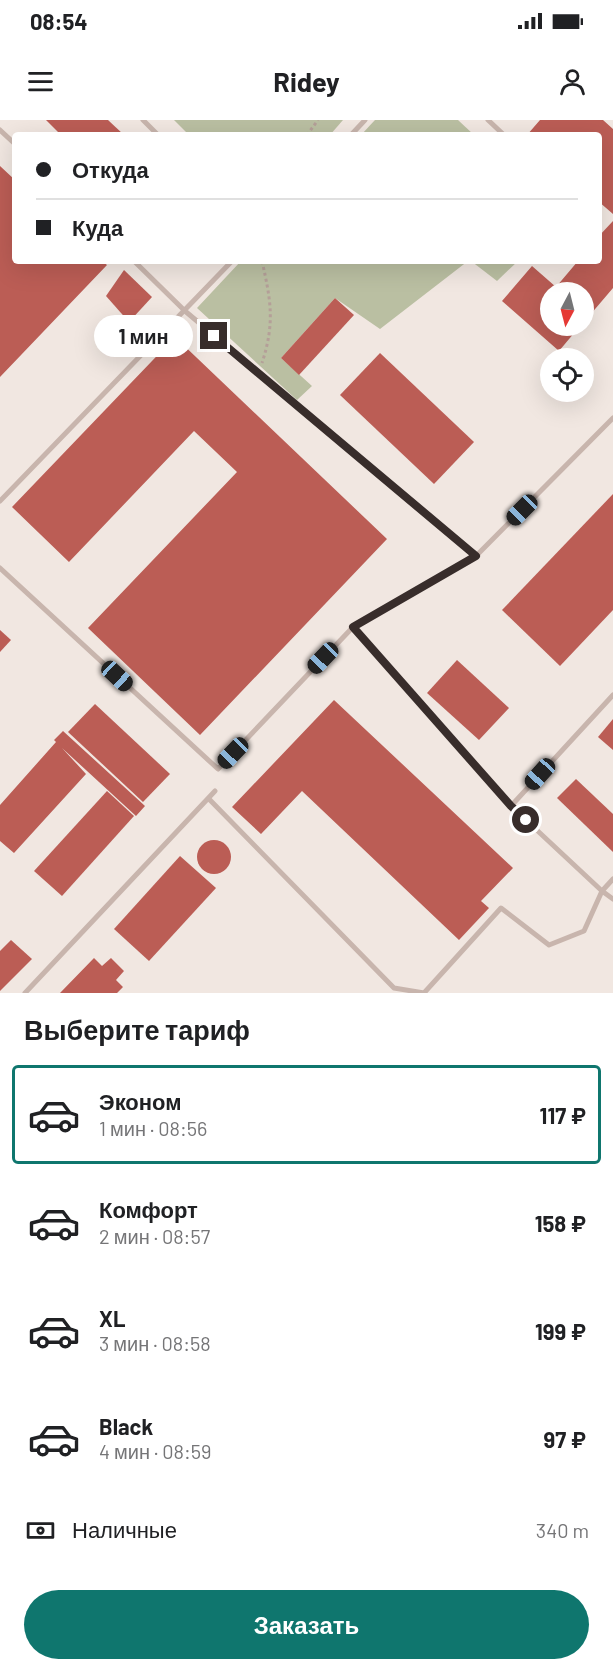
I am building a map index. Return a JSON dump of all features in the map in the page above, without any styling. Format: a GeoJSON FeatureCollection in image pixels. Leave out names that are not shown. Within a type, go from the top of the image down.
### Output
{"type":"FeatureCollection","features":[{"type":"Feature","properties":{"kind":"lane"},"geometry":{"type":"LineString","coordinates":[[143,120],[155,132]]}},
{"type":"Feature","properties":{"kind":"lane"},"geometry":{"type":"LineString","coordinates":[[354,132],[365,120]]}},
{"type":"Feature","properties":{"kind":"lane"},"geometry":{"type":"LineString","coordinates":[[488,120],[501,132]]}},
{"type":"Feature","properties":{"kind":"lane"},"geometry":{"type":"LineString","coordinates":[[0,130],[12,141]]}},
{"type":"Feature","properties":{"kind":"lane"},"geometry":{"type":"LineString","coordinates":[[137,264],[184,311],[476,556]]}},
{"type":"Feature","properties":{"kind":"lane"},"geometry":{"type":"LineString","coordinates":[[0,501],[229,264]]}},
{"type":"Feature","properties":{"kind":"lane"},"geometry":{"type":"LineString","coordinates":[[0,568],[218,769],[353,627],[476,556],[613,418]]}},
{"type":"Feature","properties":{"kind":"lane"},"geometry":{"type":"LineString","coordinates":[[353,627],[511,806],[613,899]]}},
{"type":"Feature","properties":{"kind":"lane"},"geometry":{"type":"LineString","coordinates":[[511,806],[613,695]]}},
{"type":"Feature","properties":{"kind":"lane"},"geometry":{"type":"LineString","coordinates":[[25,993],[215,791]]}},
{"type":"Feature","properties":{"kind":"lane"},"geometry":{"type":"LineString","coordinates":[[209,799],[394,988],[424,993],[501,908],[549,945],[584,931],[602,891],[613,879]]}},
{"type":"Feature","properties":{"kind":"path"},"geometry":{"type":"LineString","coordinates":[[259,374],[270,339],[271,298],[263,264]]}},
{"type":"Feature","properties":{"kind":"green space"},"geometry":{"type":"Polygon","coordinates":[[[174,120],[343,120],[333,132],[186,132],[174,120]]]}},
{"type":"Feature","properties":{"kind":"green space"},"geometry":{"type":"Polygon","coordinates":[[[375,120],[458,120],[471,132],[364,132],[375,120]]]}},
{"type":"Feature","properties":{"kind":"green space"},"geometry":{"type":"Polygon","coordinates":[[[238,264],[464,264],[380,329],[335,298],[281,358],[312,386],[297,400],[197,308],[238,264]]]}},
{"type":"Feature","properties":{"kind":"green space"},"geometry":{"type":"Polygon","coordinates":[[[475,264],[515,264],[497,281],[475,264]]]}},
{"type":"Feature","properties":{"kind":"building"},"geometry":{"type":"Polygon","coordinates":[[[46,120],[108,120],[121,132],[58,132],[46,120]]]}},
{"type":"Feature","properties":{"kind":"building"},"geometry":{"type":"Polygon","coordinates":[[[540,120],[603,120],[613,129],[613,214],[602,204],[602,132],[530,132],[540,120]]]}},
{"type":"Feature","properties":{"kind":"building"},"geometry":{"type":"Polygon","coordinates":[[[0,166],[12,177],[12,264],[107,265],[0,377],[0,166]]]}},
{"type":"Feature","properties":{"kind":"building"},"geometry":{"type":"Polygon","coordinates":[[[613,221],[613,288],[594,310],[594,282],[560,282],[575,264],[602,264],[602,233],[613,221]]]}},
{"type":"Feature","properties":{"kind":"building"},"geometry":{"type":"Polygon","coordinates":[[[532,266],[550,282],[540,282],[540,334],[502,301],[532,266]]]}},
{"type":"Feature","properties":{"kind":"building"},"geometry":{"type":"Polygon","coordinates":[[[124,270],[152,297],[129,322],[106,296],[124,270]]]}},
{"type":"Feature","properties":{"kind":"building"},"geometry":{"type":"Polygon","coordinates":[[[335,298],[354,315],[299,375],[281,358],[335,298]]]}},
{"type":"Feature","properties":{"kind":"building"},"geometry":{"type":"Polygon","coordinates":[[[542,336],[572,336],[562,348],[556,348],[542,336]]]}},
{"type":"Feature","properties":{"kind":"building"},"geometry":{"type":"Polygon","coordinates":[[[175,337],[387,539],[200,735],[88,628],[237,472],[194,431],[69,562],[12,507],[175,337]]]}},
{"type":"Feature","properties":{"kind":"building"},"geometry":{"type":"Polygon","coordinates":[[[380,353],[474,442],[434,484],[340,395],[380,353]]]}},
{"type":"Feature","properties":{"kind":"building"},"geometry":{"type":"Polygon","coordinates":[[[613,494],[613,610],[560,666],[502,610],[613,494]]]}},
{"type":"Feature","properties":{"kind":"building"},"geometry":{"type":"Polygon","coordinates":[[[0,630],[11,640],[0,652],[0,630]]]}},
{"type":"Feature","properties":{"kind":"building"},"geometry":{"type":"Polygon","coordinates":[[[457,660],[509,708],[479,740],[427,693],[457,660]]]}},
{"type":"Feature","properties":{"kind":"building"},"geometry":{"type":"Polygon","coordinates":[[[334,700],[513,868],[481,901],[489,908],[459,940],[302,791],[261,834],[232,807],[334,700]]]}},
{"type":"Feature","properties":{"kind":"building"},"geometry":{"type":"Polygon","coordinates":[[[95,704],[170,774],[143,802],[68,732],[95,704]]]}},
{"type":"Feature","properties":{"kind":"building"},"geometry":{"type":"Polygon","coordinates":[[[613,719],[613,750],[598,737],[613,719]]]}},
{"type":"Feature","properties":{"kind":"building"},"geometry":{"type":"Polygon","coordinates":[[[63,731],[145,806],[136,816],[62,748],[86,774],[14,853],[0,841],[0,805],[56,742],[54,740],[63,731]]]}},
{"type":"Feature","properties":{"kind":"building"},"geometry":{"type":"Polygon","coordinates":[[[576,779],[613,814],[613,852],[557,798],[576,779]]]}},
{"type":"Feature","properties":{"kind":"building"},"geometry":{"type":"Polygon","coordinates":[[[107,791],[134,816],[62,896],[34,871],[107,791]]]}},
{"type":"Feature","properties":{"kind":"building"},"geometry":{"type":"Polygon","coordinates":[[[214,840],[226,845],[231,857],[226,869],[214,874],[202,869],[197,857],[202,845],[214,840]]]}},
{"type":"Feature","properties":{"kind":"building"},"geometry":{"type":"Polygon","coordinates":[[[180,856],[216,888],[149,961],[114,929],[180,856]]]}},
{"type":"Feature","properties":{"kind":"building"},"geometry":{"type":"Polygon","coordinates":[[[11,940],[32,959],[0,991],[0,951],[11,940]]]}},
{"type":"Feature","properties":{"kind":"building"},"geometry":{"type":"Polygon","coordinates":[[[94,958],[102,966],[111,958],[124,971],[116,980],[123,987],[117,993],[60,993],[94,958]]]}},
{"type":"Feature","properties":{"kind":"route"},"geometry":{"type":"LineString","coordinates":[[214,336],[476,556],[353,627],[511,806],[526,820]]}}]}
